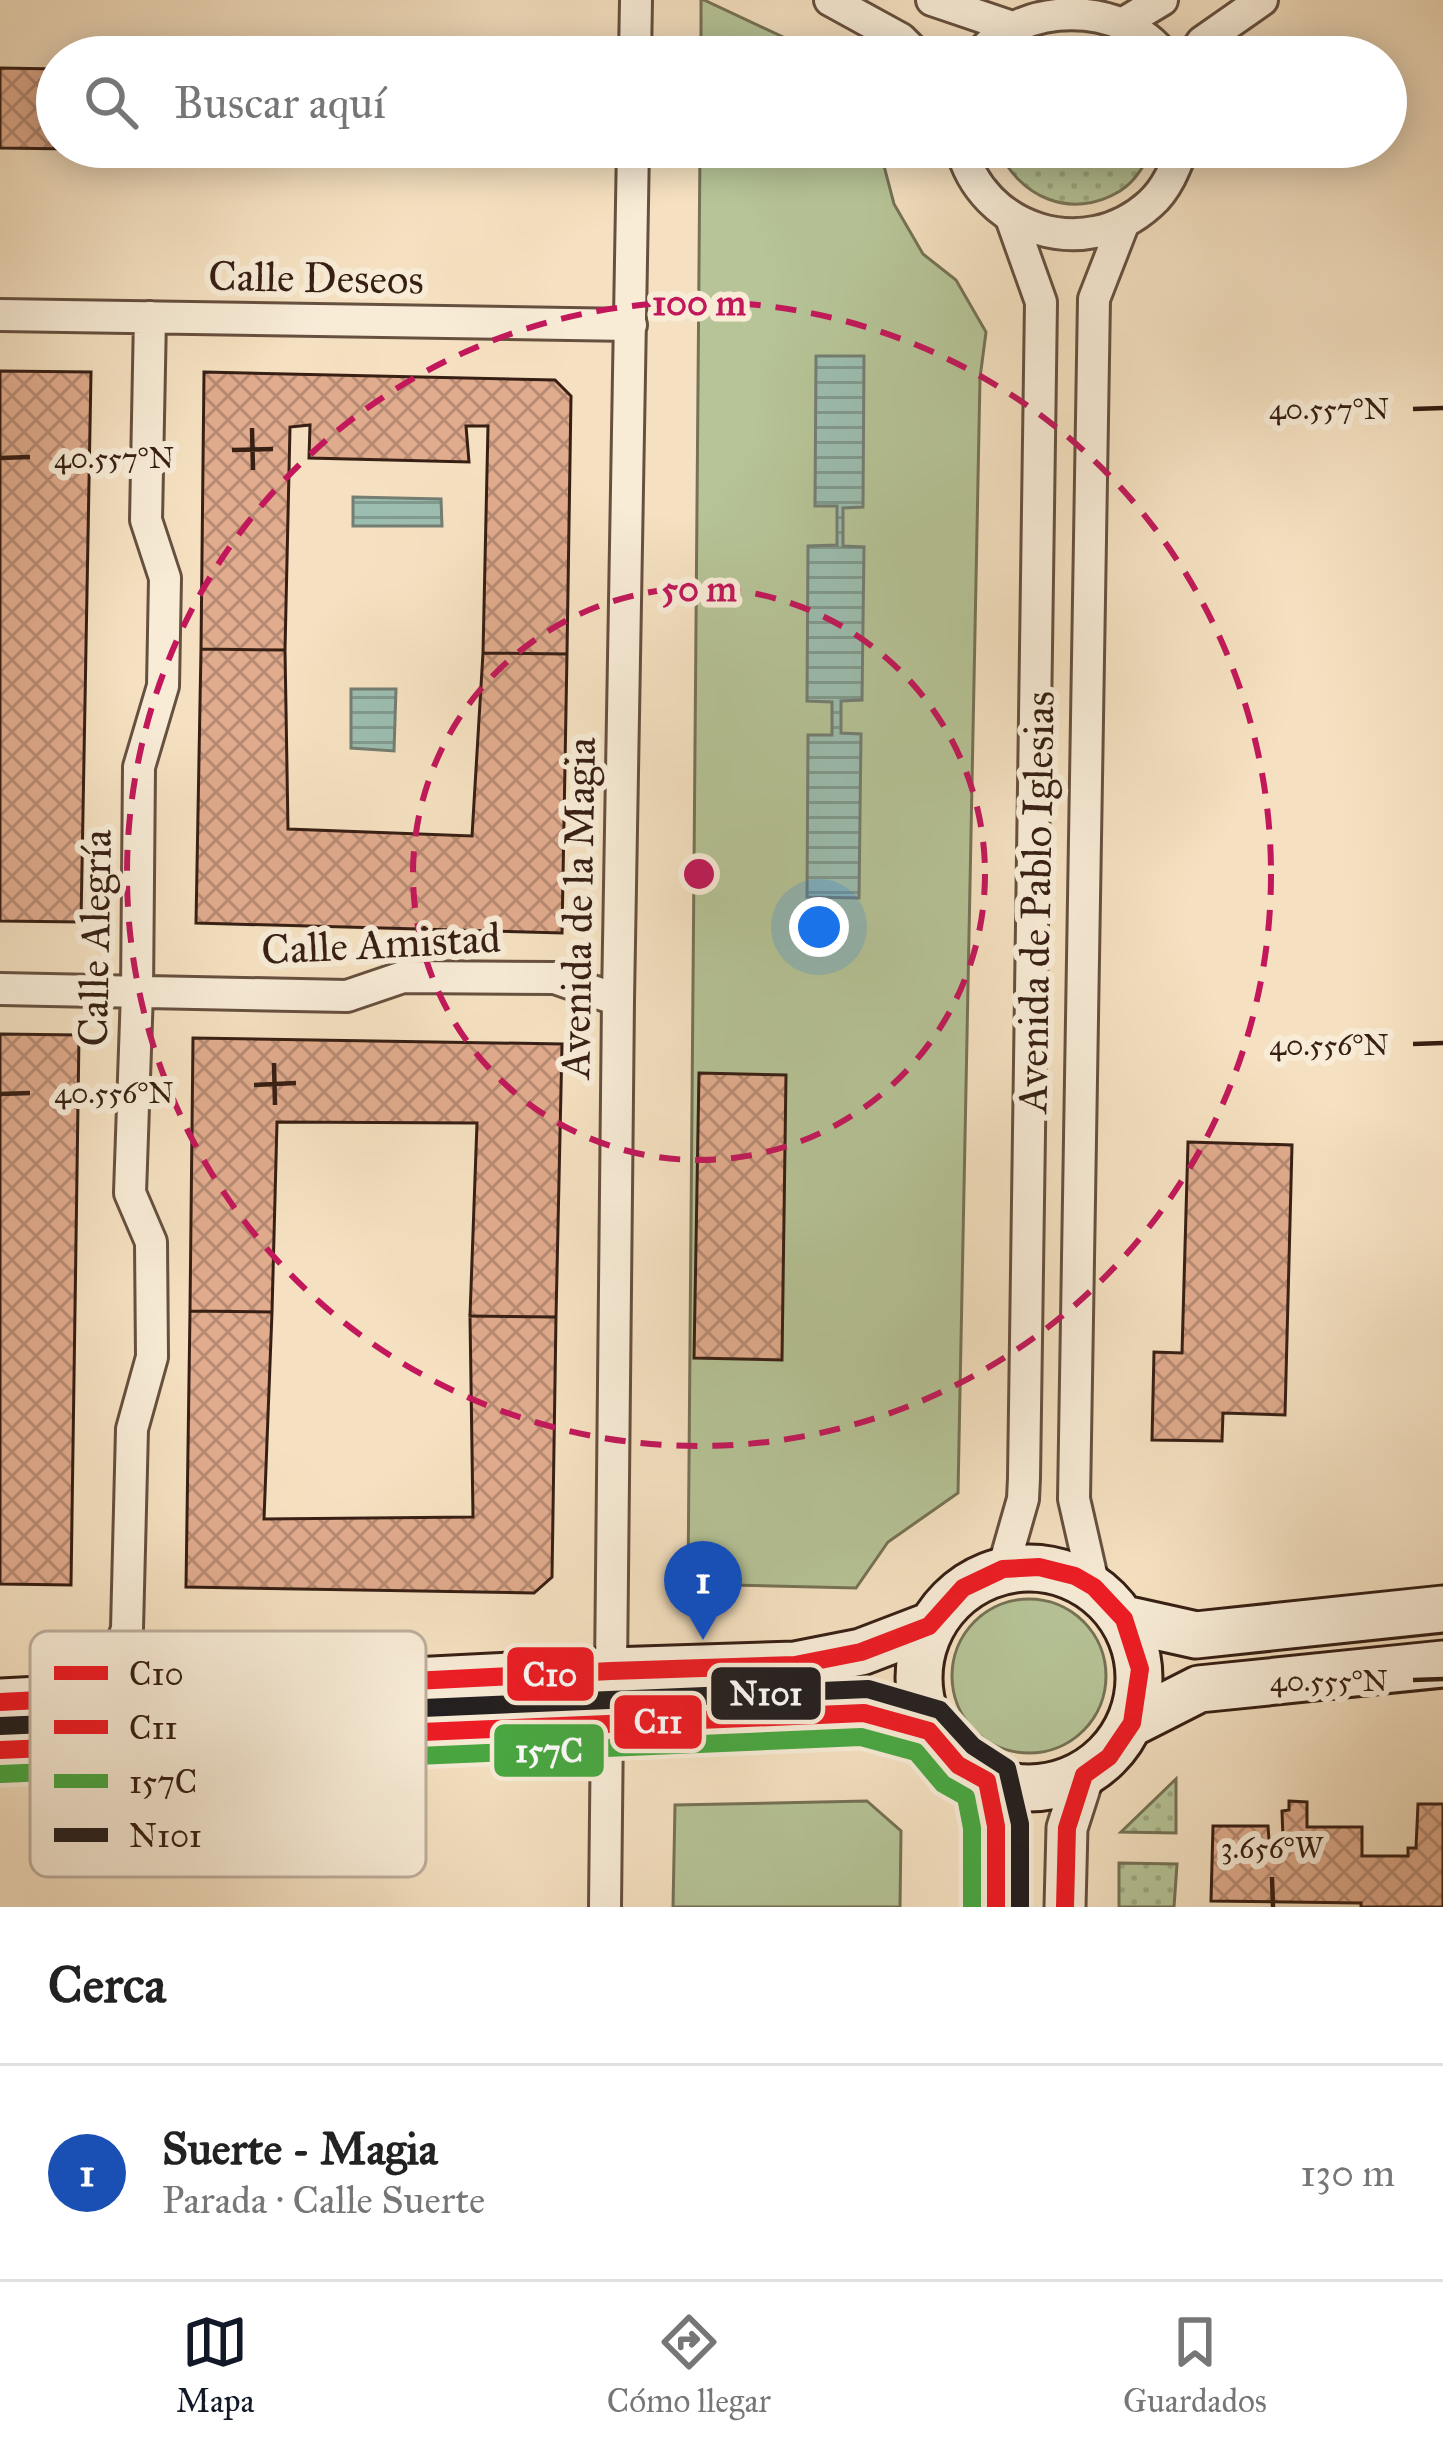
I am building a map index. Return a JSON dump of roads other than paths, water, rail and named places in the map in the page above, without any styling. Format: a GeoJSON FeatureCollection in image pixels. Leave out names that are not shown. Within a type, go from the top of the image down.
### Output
{"type":"FeatureCollection","features":[{"type":"Feature","properties":{"kind":"main road"},"geometry":{"type":"LineString","coordinates":[[426,1680],[795,1665],[861,1652],[929,1626],[963,1588],[1003,1569],[1039,1567],[1075,1576],[1109,1603],[1196,1635],[1443,1610]]}},
{"type":"Feature","properties":{"kind":"main road"},"geometry":{"type":"LineString","coordinates":[[929,1626],[917,1676],[929,1731],[958,1765],[986,1781],[1033,1790],[1084,1775],[1109,1757],[1132,1723],[1140,1669],[1109,1603]]}},
{"type":"Feature","properties":{"kind":"main road"},"geometry":{"type":"LineString","coordinates":[[1132,1723],[1198,1689],[1443,1664]]}},
{"type":"Feature","properties":{"kind":"main road"},"geometry":{"type":"LineString","coordinates":[[0,1702],[30,1700]]}},
{"type":"Feature","properties":{"kind":"main road"},"geometry":{"type":"LineString","coordinates":[[426,1732],[864,1713],[929,1731]]}},
{"type":"Feature","properties":{"kind":"main road"},"geometry":{"type":"LineString","coordinates":[[0,1750],[30,1749]]}},
{"type":"Feature","properties":{"kind":"street"},"geometry":{"type":"LineString","coordinates":[[635,0],[635,36]]}},
{"type":"Feature","properties":{"kind":"street"},"geometry":{"type":"LineString","coordinates":[[830,0],[896,36]]}},
{"type":"Feature","properties":{"kind":"street"},"geometry":{"type":"LineString","coordinates":[[932,0],[1024,13],[1068,7],[1111,11],[1162,0]]}},
{"type":"Feature","properties":{"kind":"street"},"geometry":{"type":"LineString","coordinates":[[1211,36],[1262,0]]}},
{"type":"Feature","properties":{"kind":"street"},"geometry":{"type":"LineString","coordinates":[[1111,11],[1145,36]]}},
{"type":"Feature","properties":{"kind":"street"},"geometry":{"type":"LineString","coordinates":[[997,36],[1024,13]]}},
{"type":"Feature","properties":{"kind":"street","name":"Avenida de la Magia"},"geometry":{"type":"LineString","coordinates":[[611,1671],[633,168]]}},
{"type":"Feature","properties":{"kind":"street"},"geometry":{"type":"LineString","coordinates":[[967,168],[985,196],[1011,218],[1047,233],[1087,235],[1124,222],[1151,203],[1175,168]]}},
{"type":"Feature","properties":{"kind":"street","name":"Avenida de Pablo Iglesias"},"geometry":{"type":"LineString","coordinates":[[1003,1569],[1023,1499],[1041,302],[1011,218]]}},
{"type":"Feature","properties":{"kind":"street","name":"Avenida de Pablo Iglesias"},"geometry":{"type":"LineString","coordinates":[[1109,1603],[1074,1499],[1094,299],[1124,222]]}},
{"type":"Feature","properties":{"kind":"street","name":"Calle Deseos"},"geometry":{"type":"LineString","coordinates":[[0,315],[631,326]]}},
{"type":"Feature","properties":{"kind":"street","name":"Calle Alegría"},"geometry":{"type":"LineString","coordinates":[[127,1631],[131,1429],[152,1357],[151,1242],[130,1193],[140,766],[163,686],[165,578],[146,520],[150,317]]}},
{"type":"Feature","properties":{"kind":"street","name":"Calle Amistad"},"geometry":{"type":"LineString","coordinates":[[0,988],[347,996],[403,977],[555,978],[618,1000]]}},
{"type":"Feature","properties":{"kind":"street"},"geometry":{"type":"LineString","coordinates":[[604,1907],[607,1724]]}},
{"type":"Feature","properties":{"kind":"street"},"geometry":{"type":"LineString","coordinates":[[1065,1907],[1067,1828],[1084,1775]]}},
{"type":"Feature","properties":{"kind":"street"},"geometry":{"type":"LineString","coordinates":[[986,1781],[996,1826],[996,1907]]}},
{"type":"Feature","properties":{"kind":"place","name":"Suerte - Magia"},"geometry":{"type":"Point","coordinates":[703,1640]}}]}
